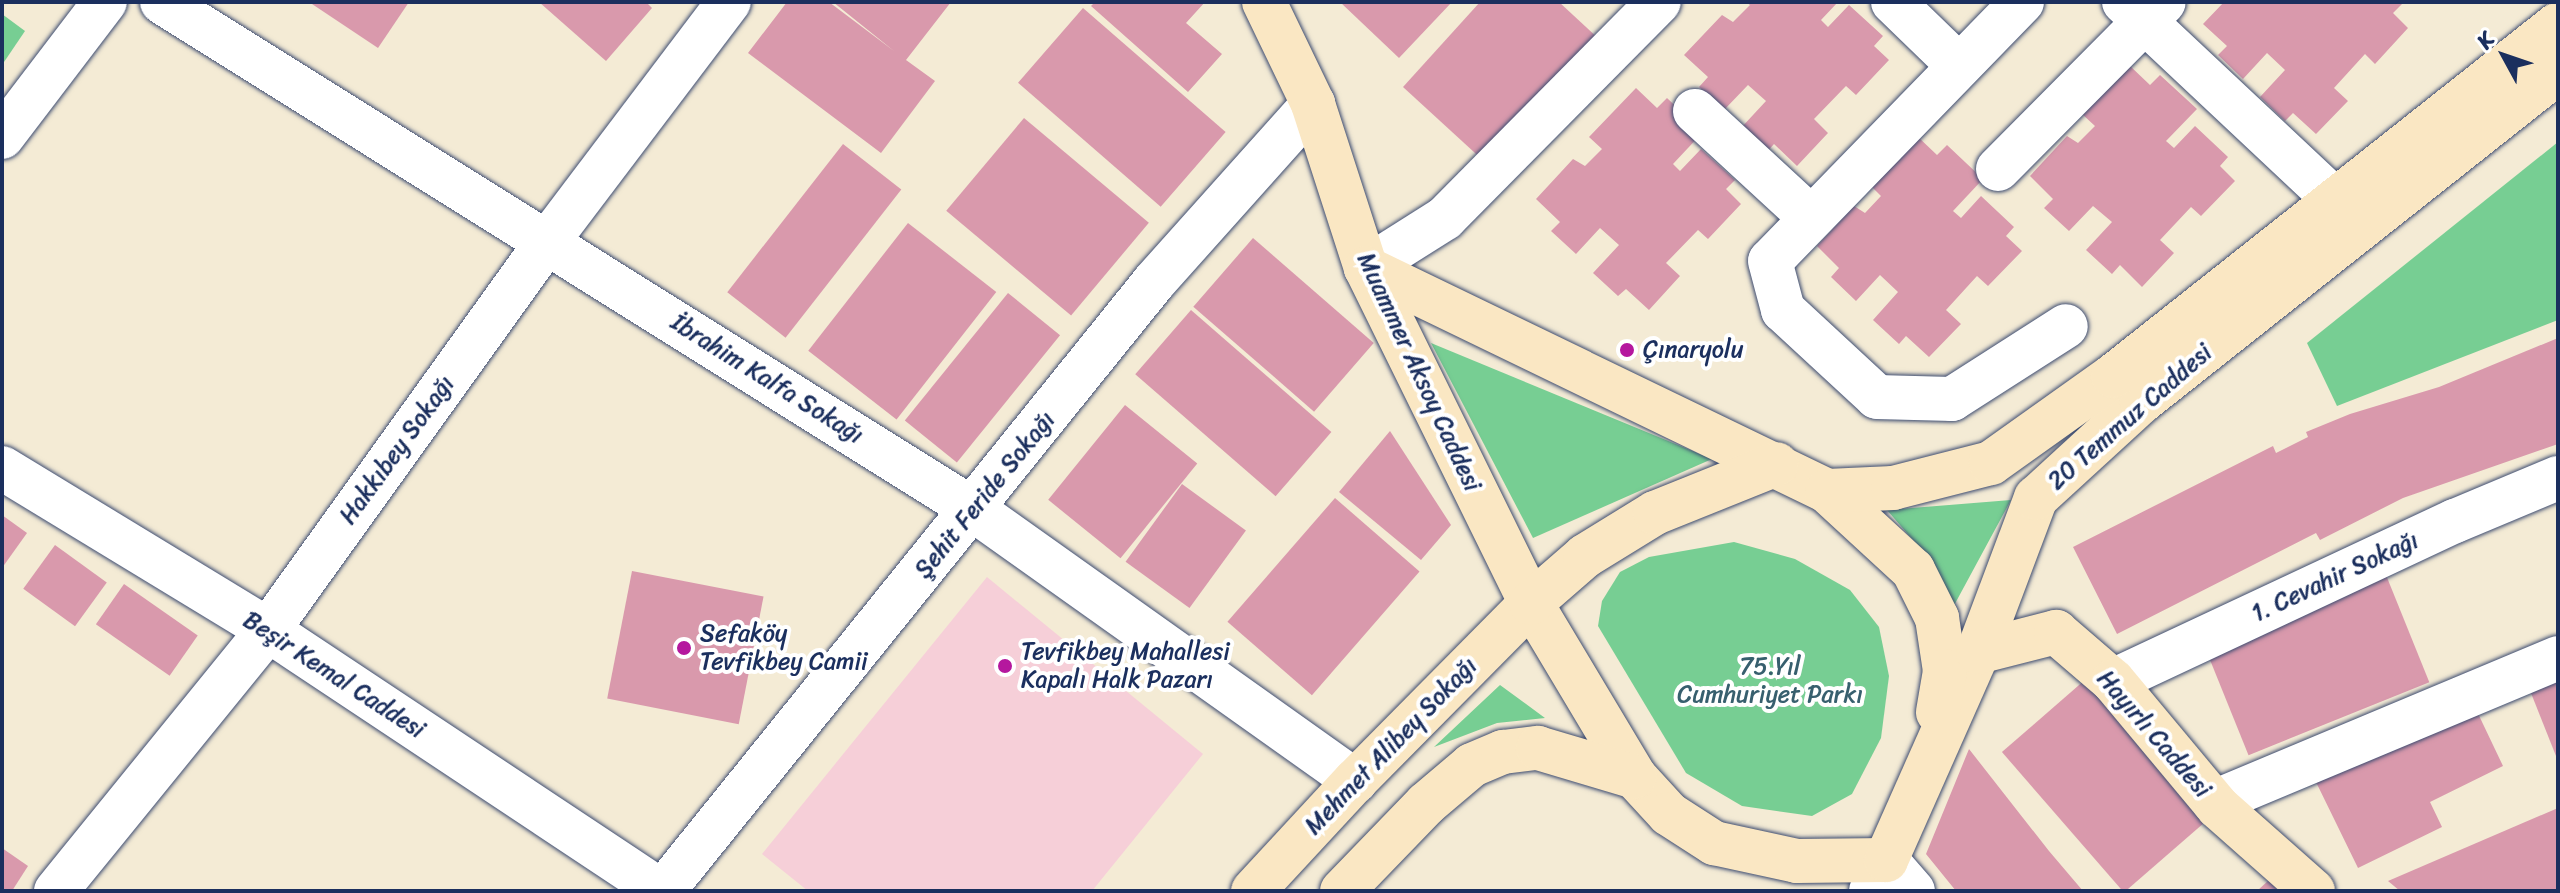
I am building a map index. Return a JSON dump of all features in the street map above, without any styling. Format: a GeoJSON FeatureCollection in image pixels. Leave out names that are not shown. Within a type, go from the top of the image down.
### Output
{"type":"FeatureCollection","features":[{"type":"Feature","properties":{"kind":"main road","name":"Muammer Aksoy Caddesi"},"geometry":{"type":"LineString","coordinates":[[1264,2],[1313,104],[1366,268],[1531,603],[1635,777],[1669,814],[1714,843],[1890,881]]}},
{"type":"Feature","properties":{"kind":"main road","name":"20 Temmuz Caddesi"},"geometry":{"type":"LineString","coordinates":[[1827,491],[1893,488],[1991,463],[2113,376],[2558,24]]}},
{"type":"Feature","properties":{"kind":"main road","name":"20 Temmuz Caddesi"},"geometry":{"type":"LineString","coordinates":[[1890,881],[1932,750],[1978,652],[2036,498],[2142,401],[2558,72]]}},
{"type":"Feature","properties":{"kind":"main road"},"geometry":{"type":"LineString","coordinates":[[1366,268],[1777,464],[1827,491],[1913,570],[1937,618],[1945,671],[1932,750]]}},
{"type":"Feature","properties":{"kind":"main road","name":"Mehmet Alibey Sokağı"},"geometry":{"type":"LineString","coordinates":[[1253,891],[1355,781],[1531,603],[1585,556],[1655,513],[1777,464]]}},
{"type":"Feature","properties":{"kind":"main road","name":"Hayırlı Caddesi"},"geometry":{"type":"LineString","coordinates":[[1978,652],[2056,632],[2113,681],[2214,802],[2313,891]]}},
{"type":"Feature","properties":{"kind":"main road"},"geometry":{"type":"LineString","coordinates":[[1342,891],[1426,804],[1472,765],[1503,752],[1538,748],[1635,777]]}},
{"type":"Feature","properties":{"kind":"street"},"geometry":{"type":"LineString","coordinates":[[2,137],[105,2]]}},
{"type":"Feature","properties":{"kind":"street","name":"İbrahim Kalfa Sokağı"},"geometry":{"type":"LineString","coordinates":[[162,2],[974,510],[1355,781]]}},
{"type":"Feature","properties":{"kind":"street","name":"Hakkıbey Sokağı"},"geometry":{"type":"LineString","coordinates":[[56,891],[268,630],[548,241],[729,2]]}},
{"type":"Feature","properties":{"kind":"street"},"geometry":{"type":"LineString","coordinates":[[1366,268],[1445,218],[1659,2]]}},
{"type":"Feature","properties":{"kind":"street"},"geometry":{"type":"LineString","coordinates":[[1893,2],[1959,66]]}},
{"type":"Feature","properties":{"kind":"street"},"geometry":{"type":"LineString","coordinates":[[2022,2],[1770,261],[1783,310],[1877,397],[1952,399],[2066,326]]}},
{"type":"Feature","properties":{"kind":"street"},"geometry":{"type":"LineString","coordinates":[[1998,169],[2144,9],[2335,200]]}},
{"type":"Feature","properties":{"kind":"street","name":"Şehit Feride Sokağı"},"geometry":{"type":"LineString","coordinates":[[662,891],[974,510],[1154,282],[1313,104]]}},
{"type":"Feature","properties":{"kind":"street"},"geometry":{"type":"LineString","coordinates":[[1695,111],[1810,217]]}},
{"type":"Feature","properties":{"kind":"street","name":"Beşir Kemal Caddesi"},"geometry":{"type":"LineString","coordinates":[[2,468],[268,630],[662,891]]}},
{"type":"Feature","properties":{"kind":"street","name":"1. Cevahir Sokağı"},"geometry":{"type":"LineString","coordinates":[[2113,681],[2455,521],[2558,478]]}},
{"type":"Feature","properties":{"kind":"street"},"geometry":{"type":"LineString","coordinates":[[2214,802],[2558,658]]}},
{"type":"Feature","properties":{"kind":"shaded area","name":"Tevfikbey Mahallesi Kapalı Halk Pazarı"},"geometry":{"type":"Polygon","coordinates":[[[987,577],[1203,754],[1092,891],[808,891],[762,854],[987,577]]]}},
{"type":"Feature","properties":{"kind":"green space"},"geometry":{"type":"Polygon","coordinates":[[[2,14],[25,31],[2,65],[2,14]]]}},
{"type":"Feature","properties":{"kind":"green space"},"geometry":{"type":"Polygon","coordinates":[[[2558,142],[2558,320],[2337,406],[2307,343],[2558,142]]]}},
{"type":"Feature","properties":{"kind":"green space"},"geometry":{"type":"Polygon","coordinates":[[[1431,343],[1712,459],[1533,538],[1431,343]]]}},
{"type":"Feature","properties":{"kind":"green space"},"geometry":{"type":"Polygon","coordinates":[[[2011,500],[1951,611],[1925,554],[1887,510],[2011,500]]]}},
{"type":"Feature","properties":{"kind":"green space","name":"75.Yıl Cumhuriyet Parkı"},"geometry":{"type":"Polygon","coordinates":[[[1734,542],[1795,559],[1850,590],[1879,627],[1889,676],[1881,738],[1852,794],[1812,816],[1742,806],[1686,773],[1598,626],[1602,601],[1620,572],[1649,557],[1734,542]]]}},
{"type":"Feature","properties":{"kind":"green space"},"geometry":{"type":"Polygon","coordinates":[[[1500,685],[1545,718],[1497,723],[1434,747],[1500,685]]]}},
{"type":"Feature","properties":{"kind":"building"},"geometry":{"type":"Polygon","coordinates":[[[309,2],[409,2],[378,48],[309,2]]]}},
{"type":"Feature","properties":{"kind":"building"},"geometry":{"type":"Polygon","coordinates":[[[539,2],[646,2],[652,8],[606,61],[539,2]]]}},
{"type":"Feature","properties":{"kind":"building"},"geometry":{"type":"Polygon","coordinates":[[[787,2],[829,2],[894,51],[833,2],[951,2],[906,60],[935,81],[881,153],[748,53],[787,2]]]}},
{"type":"Feature","properties":{"kind":"building"},"geometry":{"type":"Polygon","coordinates":[[[1095,2],[1205,2],[1186,23],[1222,54],[1188,92],[1091,6],[1095,2]]]}},
{"type":"Feature","properties":{"kind":"building"},"geometry":{"type":"Polygon","coordinates":[[[1340,2],[1452,2],[1399,58],[1340,2]]]}},
{"type":"Feature","properties":{"kind":"building"},"geometry":{"type":"Polygon","coordinates":[[[1480,2],[1559,2],[1600,40],[1487,164],[1403,87],[1480,2]]]}},
{"type":"Feature","properties":{"kind":"building"},"geometry":{"type":"Polygon","coordinates":[[[1746,2],[1838,2],[1821,20],[1828,27],[1849,5],[1883,36],[1874,46],[1889,60],[1856,95],[1846,86],[1814,119],[1828,133],[1797,166],[1774,144],[1766,153],[1740,129],[1766,101],[1748,85],[1724,110],[1699,87],[1708,77],[1684,55],[1722,15],[1733,22],[1750,5],[1746,2]]]}},
{"type":"Feature","properties":{"kind":"building"},"geometry":{"type":"Polygon","coordinates":[[[2224,2],[2399,2],[2402,4],[2393,13],[2408,28],[2375,64],[2365,54],[2334,88],[2348,101],[2316,134],[2293,113],[2285,121],[2260,97],[2285,70],[2267,53],[2243,79],[2218,55],[2227,46],[2203,24],[2224,2]]]}},
{"type":"Feature","properties":{"kind":"building"},"geometry":{"type":"Polygon","coordinates":[[[1083,8],[1226,132],[1161,207],[1018,83],[1083,8]]]}},
{"type":"Feature","properties":{"kind":"building"},"geometry":{"type":"Polygon","coordinates":[[[2129,65],[2150,85],[2160,75],[2197,109],[2166,141],[2174,148],[2195,126],[2228,157],[2220,166],[2235,181],[2201,216],[2191,207],[2160,240],[2174,253],[2142,287],[2120,265],[2112,274],[2086,250],[2112,222],[2093,206],[2069,231],[2044,208],[2053,199],[2030,176],[2067,136],[2078,143],[2095,126],[2082,114],[2129,65]]]}},
{"type":"Feature","properties":{"kind":"building"},"geometry":{"type":"Polygon","coordinates":[[[1636,88],[1657,108],[1667,98],[1703,132],[1673,164],[1680,171],[1701,149],[1735,180],[1726,189],[1741,204],[1708,239],[1698,230],[1666,263],[1680,276],[1649,310],[1626,289],[1618,296],[1593,273],[1619,245],[1600,228],[1576,254],[1551,231],[1560,222],[1536,199],[1573,159],[1585,166],[1602,149],[1589,137],[1636,88]]]}},
{"type":"Feature","properties":{"kind":"building"},"geometry":{"type":"Polygon","coordinates":[[[1024,118],[1149,223],[1071,315],[946,211],[1024,118]]]}},
{"type":"Feature","properties":{"kind":"building"},"geometry":{"type":"Polygon","coordinates":[[[1916,135],[1937,155],[1947,145],[1983,179],[1953,211],[1961,218],[1981,196],[2014,227],[2006,236],[2022,251],[1988,286],[1977,276],[1946,310],[1961,324],[1929,357],[1906,336],[1899,344],[1873,320],[1898,292],[1880,275],[1856,301],[1831,277],[1839,268],[1817,246],[1854,206],[1865,213],[1881,196],[1869,184],[1916,135]]]}},
{"type":"Feature","properties":{"kind":"building"},"geometry":{"type":"Polygon","coordinates":[[[843,144],[901,190],[786,338],[727,292],[843,144]]]}},
{"type":"Feature","properties":{"kind":"building"},"geometry":{"type":"Polygon","coordinates":[[[908,223],[996,292],[897,420],[808,351],[908,223]]]}},
{"type":"Feature","properties":{"kind":"building"},"geometry":{"type":"Polygon","coordinates":[[[1253,238],[1374,343],[1314,412],[1193,307],[1253,238]]]}},
{"type":"Feature","properties":{"kind":"building"},"geometry":{"type":"Polygon","coordinates":[[[1008,293],[1060,335],[957,463],[905,420],[1008,293]]]}},
{"type":"Feature","properties":{"kind":"building"},"geometry":{"type":"Polygon","coordinates":[[[1191,310],[1331,432],[1276,496],[1135,374],[1191,310]]]}},
{"type":"Feature","properties":{"kind":"building"},"geometry":{"type":"Polygon","coordinates":[[[2558,338],[2558,444],[2403,498],[2320,540],[2316,533],[2117,634],[2073,547],[2273,446],[2276,453],[2308,437],[2306,432],[2350,414],[2439,387],[2558,338]]]}},
{"type":"Feature","properties":{"kind":"building"},"geometry":{"type":"Polygon","coordinates":[[[1125,405],[1197,464],[1120,558],[1048,500],[1125,405]]]}},
{"type":"Feature","properties":{"kind":"building"},"geometry":{"type":"Polygon","coordinates":[[[1390,431],[1451,525],[1421,560],[1339,492],[1390,431]]]}},
{"type":"Feature","properties":{"kind":"building"},"geometry":{"type":"Polygon","coordinates":[[[1182,484],[1246,530],[1189,608],[1126,562],[1182,484]]]}},
{"type":"Feature","properties":{"kind":"building"},"geometry":{"type":"Polygon","coordinates":[[[1335,498],[1420,571],[1312,695],[1227,622],[1335,498]]]}},
{"type":"Feature","properties":{"kind":"building"},"geometry":{"type":"Polygon","coordinates":[[[2,515],[27,533],[2,568],[2,515]]]}},
{"type":"Feature","properties":{"kind":"building"},"geometry":{"type":"Polygon","coordinates":[[[55,545],[107,583],[75,626],[23,589],[55,545]]]}},
{"type":"Feature","properties":{"kind":"building"},"geometry":{"type":"Polygon","coordinates":[[[2384,570],[2429,682],[2249,755],[2203,643],[2384,570]]]}},
{"type":"Feature","properties":{"kind":"building","name":"Sefaköy Tevfikbey Camii"},"geometry":{"type":"Polygon","coordinates":[[[632,571],[764,597],[739,724],[607,699],[632,571]]]}},
{"type":"Feature","properties":{"kind":"building"},"geometry":{"type":"Polygon","coordinates":[[[124,584],[198,636],[170,676],[96,624],[124,584]]]}},
{"type":"Feature","properties":{"kind":"building"},"geometry":{"type":"Polygon","coordinates":[[[2558,670],[2558,761],[2527,683],[2558,670]]]}},
{"type":"Feature","properties":{"kind":"building"},"geometry":{"type":"Polygon","coordinates":[[[2094,672],[2216,812],[2123,891],[2002,752],[2094,672]]]}},
{"type":"Feature","properties":{"kind":"building"},"geometry":{"type":"Polygon","coordinates":[[[2473,703],[2503,766],[2430,802],[2442,827],[2358,868],[2315,780],[2473,703]]]}},
{"type":"Feature","properties":{"kind":"building"},"geometry":{"type":"Polygon","coordinates":[[[1969,749],[2083,891],[1956,891],[1926,854],[1969,749]]]}},
{"type":"Feature","properties":{"kind":"building"},"geometry":{"type":"Polygon","coordinates":[[[2558,808],[2558,891],[2400,891],[2388,881],[2558,808]]]}},
{"type":"Feature","properties":{"kind":"building"},"geometry":{"type":"Polygon","coordinates":[[[2,848],[28,866],[12,891],[2,891],[2,848]]]}},
{"type":"Feature","properties":{"kind":"building"},"geometry":{"type":"Polygon","coordinates":[[[2282,868],[2303,891],[2257,891],[2282,868]]]}},
{"type":"Feature","properties":{"kind":"place","name":"Çınaryolu"},"geometry":{"type":"Point","coordinates":[1627,350]}},
{"type":"Feature","properties":{"kind":"place","name":"Sefaköy Tevfikbey Camii"},"geometry":{"type":"Point","coordinates":[684,648]}},
{"type":"Feature","properties":{"kind":"place","name":"Tevfikbey Mahallesi Kapalı Halk Pazarı"},"geometry":{"type":"Point","coordinates":[1005,666]}}]}
